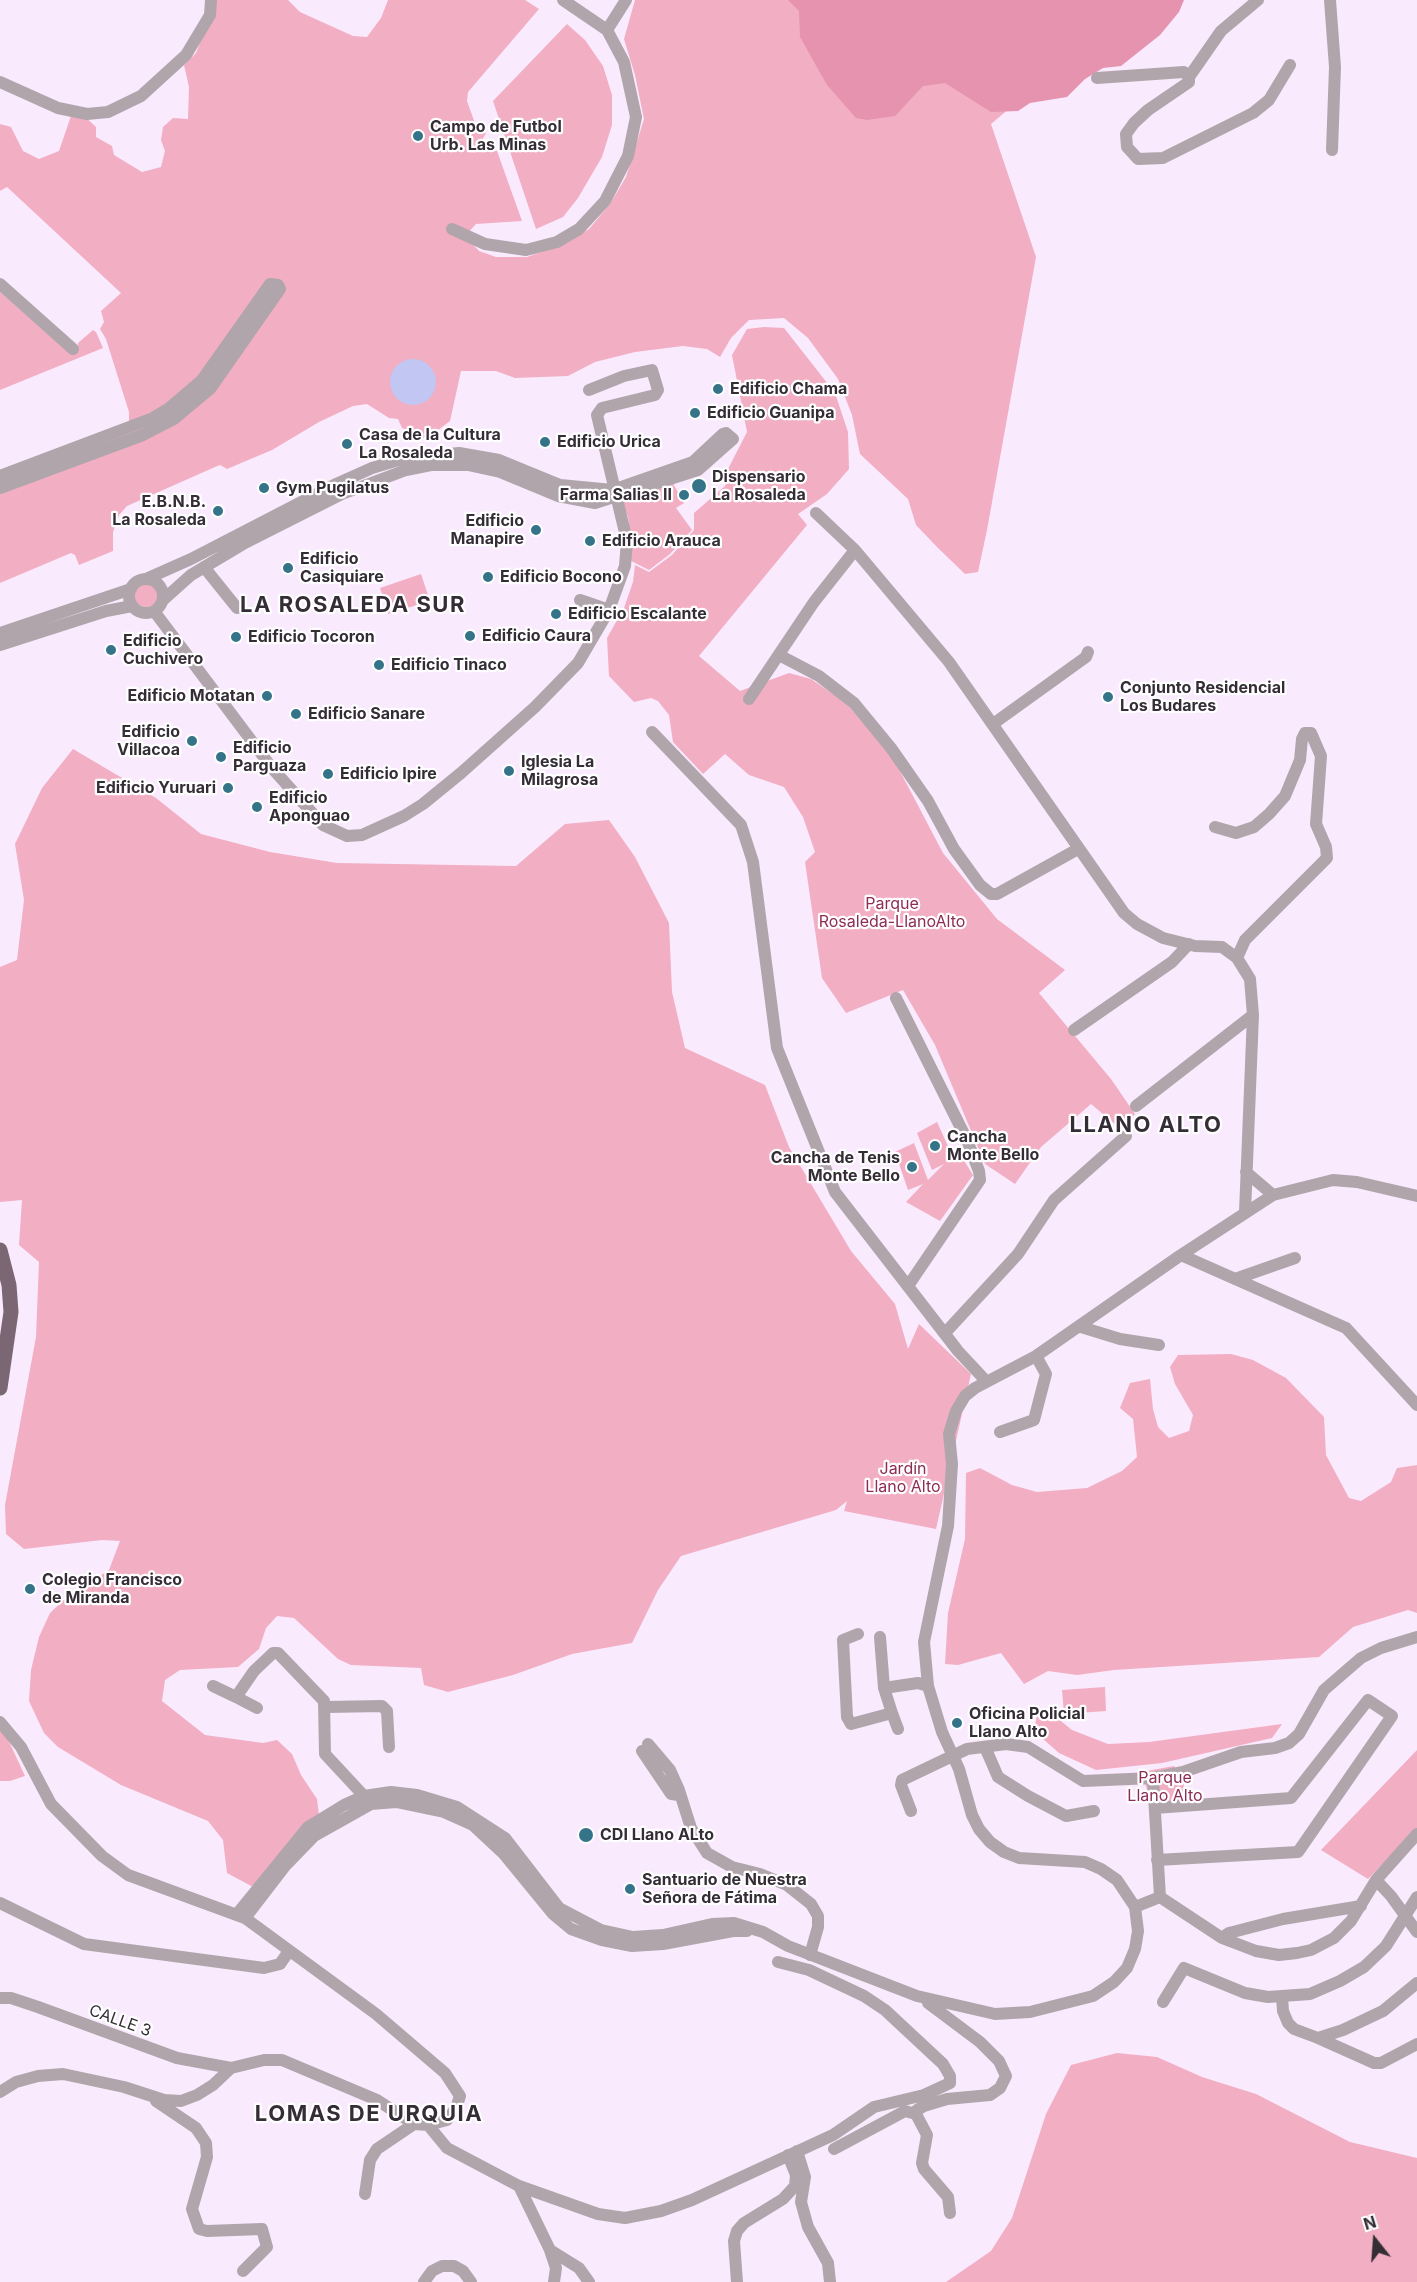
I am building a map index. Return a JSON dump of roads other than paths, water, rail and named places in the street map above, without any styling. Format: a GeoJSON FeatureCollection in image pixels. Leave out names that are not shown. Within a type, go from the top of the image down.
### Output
{"type":"FeatureCollection","features":[{"type":"Feature","properties":{"kind":"main road"},"geometry":{"type":"LineString","coordinates":[[0,1250],[9,1285],[11,1312],[0,1388]]}},
{"type":"Feature","properties":{"kind":"street"},"geometry":{"type":"LineString","coordinates":[[0,82],[58,108],[87,114],[108,112],[141,96],[186,55],[210,15],[212,0]]}},
{"type":"Feature","properties":{"kind":"street"},"geometry":{"type":"LineString","coordinates":[[452,229],[485,244],[526,249],[557,242],[579,229],[605,201],[628,156],[636,117],[624,62],[607,30],[562,0]]}},
{"type":"Feature","properties":{"kind":"street"},"geometry":{"type":"LineString","coordinates":[[607,30],[626,0]]}},
{"type":"Feature","properties":{"kind":"street"},"geometry":{"type":"LineString","coordinates":[[1258,0],[1221,31],[1189,77],[1189,82],[1149,110],[1126,134],[1127,147],[1138,159],[1163,158],[1252,113],[1269,100],[1290,65]]}},
{"type":"Feature","properties":{"kind":"street"},"geometry":{"type":"LineString","coordinates":[[1330,0],[1335,67],[1332,150]]}},
{"type":"Feature","properties":{"kind":"street"},"geometry":{"type":"LineString","coordinates":[[1097,78],[1184,72],[1189,77]]}},
{"type":"Feature","properties":{"kind":"street"},"geometry":{"type":"LineString","coordinates":[[0,284],[73,350]]}},
{"type":"Feature","properties":{"kind":"street"},"geometry":{"type":"LineString","coordinates":[[0,476],[104,442],[159,427],[210,389],[280,289],[278,285],[270,284],[202,380],[184,397],[153,418],[104,442],[0,488]]}},
{"type":"Feature","properties":{"kind":"street"},"geometry":{"type":"LineString","coordinates":[[154,611],[272,768],[323,825],[347,836],[362,835],[404,816],[423,804],[461,773],[535,706],[578,663],[609,610],[626,556],[626,533],[614,494],[598,423],[598,411],[655,395],[658,390],[652,370],[624,376],[589,390]]}},
{"type":"Feature","properties":{"kind":"street"},"geometry":{"type":"LineString","coordinates":[[0,633],[130,589],[136,582],[191,559],[334,485],[372,468],[402,459],[459,453],[499,460],[560,485],[614,494],[698,470],[733,439],[726,433],[723,434],[693,462],[614,494],[595,503],[558,496],[500,472],[468,465],[431,465],[406,470],[342,494],[204,567],[162,600],[154,611],[140,612],[132,606],[129,598],[130,589]]}},
{"type":"Feature","properties":{"kind":"street"},"geometry":{"type":"LineString","coordinates":[[816,513],[855,550],[932,640],[1124,913],[1137,924],[1163,938],[1222,948],[1245,940]]}},
{"type":"Feature","properties":{"kind":"street"},"geometry":{"type":"LineString","coordinates":[[749,699],[814,602],[855,550]]}},
{"type":"Feature","properties":{"kind":"street"},"geometry":{"type":"LineString","coordinates":[[204,567],[237,608]]}},
{"type":"Feature","properties":{"kind":"street"},"geometry":{"type":"LineString","coordinates":[[146,579],[159,585],[162,600]]}},
{"type":"Feature","properties":{"kind":"street"},"geometry":{"type":"LineString","coordinates":[[580,600],[609,610]]}},
{"type":"Feature","properties":{"kind":"street"},"geometry":{"type":"LineString","coordinates":[[0,645],[106,610],[132,606]]}},
{"type":"Feature","properties":{"kind":"street"},"geometry":{"type":"LineString","coordinates":[[993,724],[1086,657],[1088,652]]}},
{"type":"Feature","properties":{"kind":"street"},"geometry":{"type":"LineString","coordinates":[[780,655],[819,675],[854,703],[898,757],[928,801],[954,849],[980,885],[991,894],[997,894],[1078,849]]}},
{"type":"Feature","properties":{"kind":"street"},"geometry":{"type":"LineString","coordinates":[[651,732],[741,825],[753,862],[777,1048],[835,1192],[945,1333],[986,1381]]}},
{"type":"Feature","properties":{"kind":"street"},"geometry":{"type":"LineString","coordinates":[[1215,827],[1236,833],[1254,827],[1269,814],[1285,796],[1300,760],[1302,739],[1305,733],[1311,733],[1321,756],[1316,825],[1326,847],[1327,858],[1245,940],[1237,958]]}},
{"type":"Feature","properties":{"kind":"street"},"geometry":{"type":"LineString","coordinates":[[1163,938],[1172,962]]}},
{"type":"Feature","properties":{"kind":"street"},"geometry":{"type":"LineString","coordinates":[[1074,1030],[1172,962],[1190,944]]}},
{"type":"Feature","properties":{"kind":"street"},"geometry":{"type":"LineString","coordinates":[[1222,948],[1237,958],[1250,979],[1253,1053],[1245,1212]]}},
{"type":"Feature","properties":{"kind":"street"},"geometry":{"type":"LineString","coordinates":[[896,998],[967,1140],[980,1180],[908,1286]]}},
{"type":"Feature","properties":{"kind":"street"},"geometry":{"type":"LineString","coordinates":[[1136,1106],[1253,1015]]}},
{"type":"Feature","properties":{"kind":"street"},"geometry":{"type":"LineString","coordinates":[[1229,1033],[1247,1044],[1253,1053]]}},
{"type":"Feature","properties":{"kind":"street"},"geometry":{"type":"LineString","coordinates":[[945,1333],[1018,1254],[1054,1200],[1126,1136]]}},
{"type":"Feature","properties":{"kind":"street"},"geometry":{"type":"LineString","coordinates":[[1246,1172],[1273,1195]]}},
{"type":"Feature","properties":{"kind":"street"},"geometry":{"type":"LineString","coordinates":[[241,1916],[308,1827],[344,1805],[364,1796],[391,1792],[416,1799],[473,1825],[503,1853],[553,1914],[571,1929],[602,1940],[632,1946],[663,1944],[733,1931],[763,1932],[810,1955],[917,1996],[972,2011],[995,2014],[1030,2012],[1093,1996],[1114,1982],[1127,1968],[1135,1949],[1138,1931],[1135,1907],[1117,1880],[1101,1869],[1085,1862],[1019,1858],[1004,1852],[990,1842],[979,1829],[972,1815],[928,1686],[924,1642],[950,1507],[952,1464],[949,1434],[956,1411],[965,1396],[986,1381],[1036,1356],[1081,1327],[1181,1255],[1273,1195],[1305,1185],[1333,1180],[1358,1182],[1417,1196]]}},
{"type":"Feature","properties":{"kind":"street"},"geometry":{"type":"LineString","coordinates":[[1181,1255],[1346,1328],[1417,1405]]}},
{"type":"Feature","properties":{"kind":"street"},"geometry":{"type":"LineString","coordinates":[[1235,1279],[1295,1258]]}},
{"type":"Feature","properties":{"kind":"street"},"geometry":{"type":"LineString","coordinates":[[1081,1327],[1120,1339],[1159,1345]]}},
{"type":"Feature","properties":{"kind":"street"},"geometry":{"type":"LineString","coordinates":[[1000,1432],[1034,1420],[1046,1374],[1036,1356]]}},
{"type":"Feature","properties":{"kind":"street"},"geometry":{"type":"LineString","coordinates":[[858,1634],[843,1640],[848,1722],[851,1724],[892,1713]]}},
{"type":"Feature","properties":{"kind":"street"},"geometry":{"type":"LineString","coordinates":[[879,1637],[884,1688],[898,1729]]}},
{"type":"Feature","properties":{"kind":"street"},"geometry":{"type":"LineString","coordinates":[[911,1810],[900,1782],[967,1749],[1006,1744],[1028,1747],[1083,1781],[1153,1778],[1192,1769],[1241,1752],[1275,1748],[1289,1743],[1299,1734],[1324,1690],[1360,1658],[1381,1648],[1417,1637]]}},
{"type":"Feature","properties":{"kind":"street"},"geometry":{"type":"LineString","coordinates":[[236,1697],[254,1671],[273,1653],[278,1653],[324,1701],[326,1707],[325,1754],[364,1796]]}},
{"type":"Feature","properties":{"kind":"street"},"geometry":{"type":"LineString","coordinates":[[884,1688],[918,1683],[928,1686]]}},
{"type":"Feature","properties":{"kind":"street"},"geometry":{"type":"LineString","coordinates":[[213,1686],[257,1708]]}},
{"type":"Feature","properties":{"kind":"street"},"geometry":{"type":"LineString","coordinates":[[1155,1808],[1291,1798],[1365,1703],[1372,1700],[1393,1719],[1298,1852],[1157,1860]]}},
{"type":"Feature","properties":{"kind":"street"},"geometry":{"type":"LineString","coordinates":[[326,1707],[382,1706],[387,1711],[389,1747]]}},
{"type":"Feature","properties":{"kind":"street"},"geometry":{"type":"LineString","coordinates":[[0,1722],[21,1747],[51,1804],[102,1856],[128,1875],[241,1916],[376,2014],[455,2084],[460,2096],[456,2108],[447,2120],[428,2125],[414,2124],[377,2100],[282,2060],[264,2060],[228,2071],[197,2096],[181,2101],[164,2100],[115,2085],[63,2074],[38,2076],[16,2082],[0,2092]]}},
{"type":"Feature","properties":{"kind":"street"},"geometry":{"type":"LineString","coordinates":[[645,1748],[665,1773],[671,1794],[679,1795],[691,1828],[707,1853],[732,1867],[760,1874],[787,1885],[811,1904],[818,1916],[818,1927],[810,1955]]}},
{"type":"Feature","properties":{"kind":"street"},"geometry":{"type":"LineString","coordinates":[[986,1748],[998,1777],[1028,1796],[1066,1816],[1094,1811]]}},
{"type":"Feature","properties":{"kind":"street"},"geometry":{"type":"LineString","coordinates":[[1153,1778],[1160,1897]]}},
{"type":"Feature","properties":{"kind":"street"},"geometry":{"type":"LineString","coordinates":[[241,1916],[314,1836],[371,1804],[416,1799]]}},
{"type":"Feature","properties":{"kind":"street"},"geometry":{"type":"LineString","coordinates":[[1160,1897],[1222,1938],[1256,1951],[1279,1955],[1311,1950],[1334,1938],[1361,1906],[1376,1880],[1417,1834]]}},
{"type":"Feature","properties":{"kind":"street"},"geometry":{"type":"LineString","coordinates":[[1376,1880],[1417,1932]]}},
{"type":"Feature","properties":{"kind":"street"},"geometry":{"type":"LineString","coordinates":[[1135,1907],[1160,1897]]}},
{"type":"Feature","properties":{"kind":"street"},"geometry":{"type":"LineString","coordinates":[[1163,2002],[1184,1968],[1245,1993],[1282,1997],[1310,1994],[1364,1967],[1386,1946],[1404,1914],[1417,1898]]}},
{"type":"Feature","properties":{"kind":"street"},"geometry":{"type":"LineString","coordinates":[[0,1903],[84,1944],[264,1968],[280,1964],[289,1951]]}},
{"type":"Feature","properties":{"kind":"street"},"geometry":{"type":"LineString","coordinates":[[1222,1938],[1283,1919],[1361,1906]]}},
{"type":"Feature","properties":{"kind":"street"},"geometry":{"type":"LineString","coordinates":[[428,2125],[447,2148],[519,2186],[598,2214],[625,2218],[661,2211],[692,2200],[833,2134],[874,2107],[924,2095],[947,2086],[951,2079],[943,2064],[885,2010],[864,1996],[809,1970],[778,1962]]}},
{"type":"Feature","properties":{"kind":"street"},"geometry":{"type":"LineString","coordinates":[[1318,2038],[1343,2030],[1383,2011],[1417,1983]]}},
{"type":"Feature","properties":{"kind":"street"},"geometry":{"type":"LineString","coordinates":[[915,2114],[924,2106],[947,2099],[990,2095],[1000,2088],[1006,2076],[999,2061],[980,2042],[917,1996]]}},
{"type":"Feature","properties":{"kind":"street"},"geometry":{"type":"LineString","coordinates":[[1282,1997],[1282,2010],[1288,2023],[1294,2029],[1374,2063],[1381,2063],[1417,2044]]}},
{"type":"Feature","properties":{"kind":"street","name":"CALLE 3"},"geometry":{"type":"LineString","coordinates":[[0,1998],[20,2001],[177,2058],[228,2071]]}},
{"type":"Feature","properties":{"kind":"street"},"geometry":{"type":"LineString","coordinates":[[146,2094],[195,2128],[206,2143],[207,2157],[192,2209],[199,2229],[207,2231],[262,2229],[267,2247],[243,2271]]}},
{"type":"Feature","properties":{"kind":"street"},"geometry":{"type":"LineString","coordinates":[[834,2149],[905,2111],[915,2114],[927,2135],[922,2163],[924,2169],[948,2196],[950,2213]]}},
{"type":"Feature","properties":{"kind":"street"},"geometry":{"type":"LineString","coordinates":[[365,2194],[370,2160],[377,2149],[414,2124]]}},
{"type":"Feature","properties":{"kind":"street"},"geometry":{"type":"LineString","coordinates":[[737,2282],[734,2241],[737,2231],[744,2223],[783,2199],[795,2186],[793,2153]]}},
{"type":"Feature","properties":{"kind":"street"},"geometry":{"type":"LineString","coordinates":[[793,2153],[805,2177],[801,2202],[808,2227],[828,2263],[830,2282]]}},
{"type":"Feature","properties":{"kind":"street"},"geometry":{"type":"LineString","coordinates":[[519,2186],[550,2250],[556,2268],[554,2282]]}},
{"type":"Feature","properties":{"kind":"street"},"geometry":{"type":"LineString","coordinates":[[550,2250],[579,2268],[589,2282]]}},
{"type":"Feature","properties":{"kind":"street"},"geometry":{"type":"LineString","coordinates":[[424,2282],[432,2271],[442,2266],[454,2266],[462,2271],[471,2282]]}},
{"type":"Feature","properties":{"kind":"water"},"geometry":{"type":"Polygon","coordinates":[[[413,359],[429,366],[436,382],[429,398],[413,405],[397,398],[390,382],[397,366],[413,359]]]}},
{"type":"Feature","properties":{"kind":"place","name":"Campo de Futbol Urb. Las Minas"},"geometry":{"type":"Point","coordinates":[418,136]}},
{"type":"Feature","properties":{"kind":"place","name":"Edificio Chama"},"geometry":{"type":"Point","coordinates":[718,389]}},
{"type":"Feature","properties":{"kind":"place","name":"Edificio Guanipa"},"geometry":{"type":"Point","coordinates":[695,413]}},
{"type":"Feature","properties":{"kind":"place","name":"Edificio Urica"},"geometry":{"type":"Point","coordinates":[545,442]}},
{"type":"Feature","properties":{"kind":"place","name":"Casa de la Cultura La Rosaleda"},"geometry":{"type":"Point","coordinates":[347,444]}},
{"type":"Feature","properties":{"kind":"place","name":"Dispensario La Rosaleda"},"geometry":{"type":"Point","coordinates":[699,486]}},
{"type":"Feature","properties":{"kind":"place","name":"Gym Pugilatus"},"geometry":{"type":"Point","coordinates":[264,488]}},
{"type":"Feature","properties":{"kind":"place","name":"Farma Salias II"},"geometry":{"type":"Point","coordinates":[684,495]}},
{"type":"Feature","properties":{"kind":"place","name":"E.B.N.B. La Rosaleda"},"geometry":{"type":"Point","coordinates":[218,511]}},
{"type":"Feature","properties":{"kind":"place","name":"Edificio Manapire"},"geometry":{"type":"Point","coordinates":[536,530]}},
{"type":"Feature","properties":{"kind":"place","name":"Edificio Arauca"},"geometry":{"type":"Point","coordinates":[590,541]}},
{"type":"Feature","properties":{"kind":"place","name":"Edificio Casiquiare"},"geometry":{"type":"Point","coordinates":[288,568]}},
{"type":"Feature","properties":{"kind":"place","name":"Edificio Bocono"},"geometry":{"type":"Point","coordinates":[488,577]}},
{"type":"Feature","properties":{"kind":"place","name":"Edificio Escalante"},"geometry":{"type":"Point","coordinates":[556,614]}},
{"type":"Feature","properties":{"kind":"place","name":"Edificio Caura"},"geometry":{"type":"Point","coordinates":[470,636]}},
{"type":"Feature","properties":{"kind":"place","name":"Edificio Tocoron"},"geometry":{"type":"Point","coordinates":[236,637]}},
{"type":"Feature","properties":{"kind":"place","name":"Edificio Cuchivero"},"geometry":{"type":"Point","coordinates":[111,650]}},
{"type":"Feature","properties":{"kind":"place","name":"Edificio Tinaco"},"geometry":{"type":"Point","coordinates":[379,665]}},
{"type":"Feature","properties":{"kind":"place","name":"Edificio Motatan"},"geometry":{"type":"Point","coordinates":[267,696]}},
{"type":"Feature","properties":{"kind":"place","name":"Conjunto Residencial Los Budares"},"geometry":{"type":"Point","coordinates":[1108,697]}},
{"type":"Feature","properties":{"kind":"place","name":"Edificio Sanare"},"geometry":{"type":"Point","coordinates":[296,714]}},
{"type":"Feature","properties":{"kind":"place","name":"Edificio Villacoa"},"geometry":{"type":"Point","coordinates":[192,741]}},
{"type":"Feature","properties":{"kind":"place","name":"Edificio Parguaza"},"geometry":{"type":"Point","coordinates":[221,757]}},
{"type":"Feature","properties":{"kind":"place","name":"Iglesia La Milagrosa"},"geometry":{"type":"Point","coordinates":[509,771]}},
{"type":"Feature","properties":{"kind":"place","name":"Edificio Ipire"},"geometry":{"type":"Point","coordinates":[328,774]}},
{"type":"Feature","properties":{"kind":"place","name":"Edificio Yuruari"},"geometry":{"type":"Point","coordinates":[228,788]}},
{"type":"Feature","properties":{"kind":"place","name":"Edificio Aponguao"},"geometry":{"type":"Point","coordinates":[257,807]}},
{"type":"Feature","properties":{"kind":"place","name":"Cancha Monte Bello"},"geometry":{"type":"Point","coordinates":[935,1146]}},
{"type":"Feature","properties":{"kind":"place","name":"Cancha de Tenis Monte Bello"},"geometry":{"type":"Point","coordinates":[912,1167]}},
{"type":"Feature","properties":{"kind":"place","name":"Colegio Francisco de Miranda"},"geometry":{"type":"Point","coordinates":[30,1589]}},
{"type":"Feature","properties":{"kind":"place","name":"Oficina Policial Llano Alto"},"geometry":{"type":"Point","coordinates":[957,1723]}},
{"type":"Feature","properties":{"kind":"place","name":"CDI Llano ALto"},"geometry":{"type":"Point","coordinates":[586,1835]}},
{"type":"Feature","properties":{"kind":"place","name":"Santuario de Nuestra Señora de Fátima"},"geometry":{"type":"Point","coordinates":[630,1889]}},
{"type":"Feature","properties":{"kind":"district","name":"LA ROSALEDA SUR"},"geometry":{"type":"Point","coordinates":[353,605]}},
{"type":"Feature","properties":{"kind":"district","name":"LLANO ALTO"},"geometry":{"type":"Point","coordinates":[1146,1125]}},
{"type":"Feature","properties":{"kind":"district","name":"LOMAS DE URQUIA"},"geometry":{"type":"Point","coordinates":[369,2114]}},
{"type":"Feature","properties":{"kind":"park label","name":"Parque Rosaleda-LlanoAlto"},"geometry":{"type":"Point","coordinates":[892,913]}},
{"type":"Feature","properties":{"kind":"park label","name":"Jardín Llano Alto"},"geometry":{"type":"Point","coordinates":[903,1478]}},
{"type":"Feature","properties":{"kind":"park label","name":"Parque Llano Alto"},"geometry":{"type":"Point","coordinates":[1165,1787]}}]}
